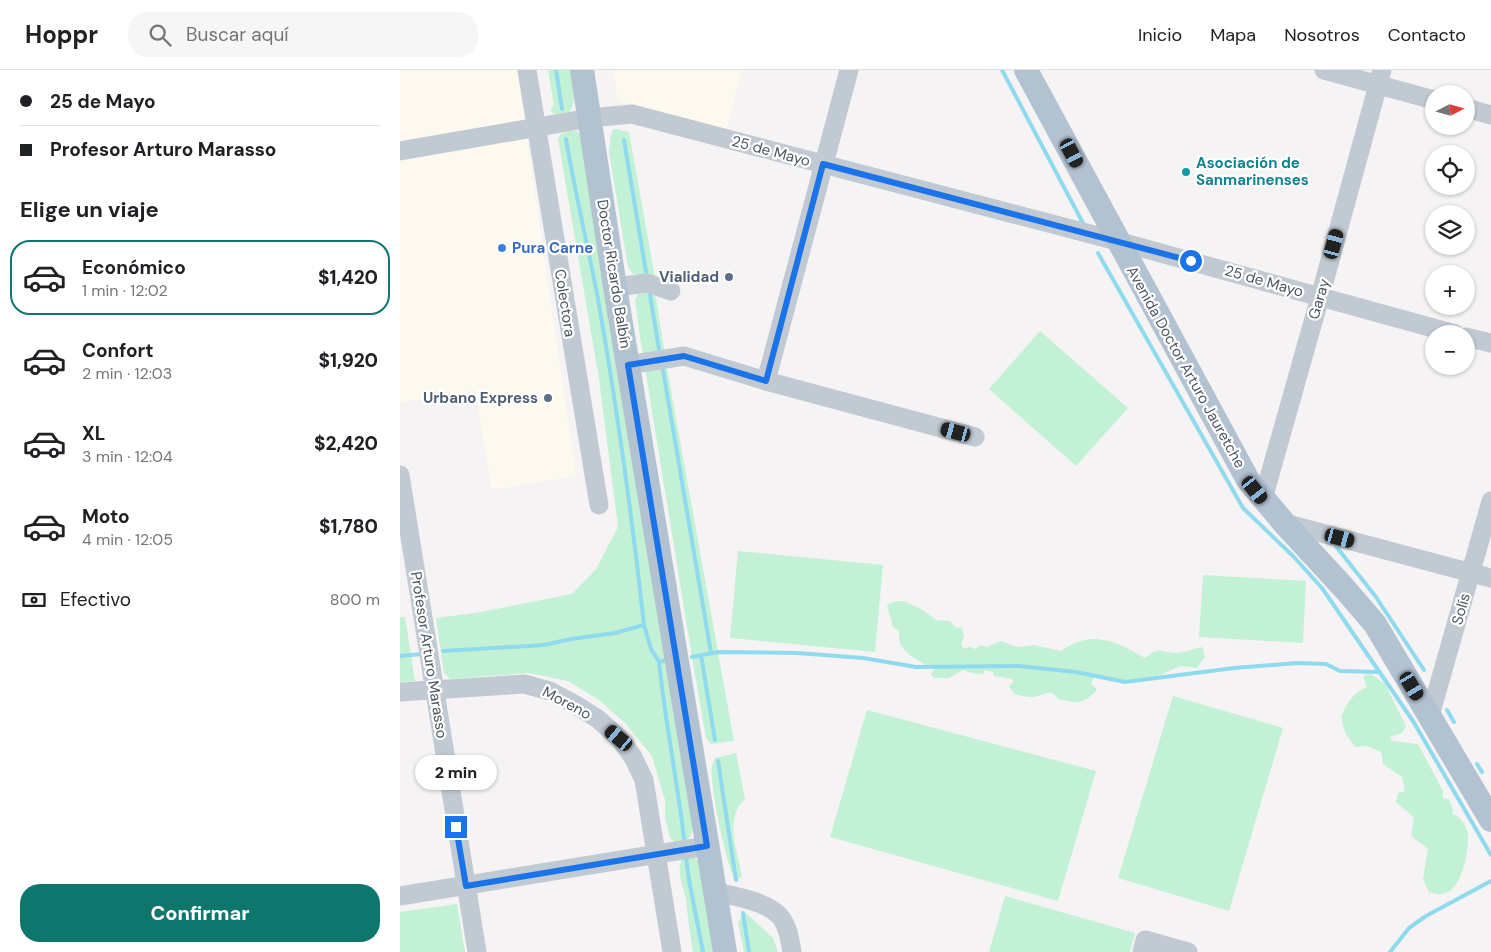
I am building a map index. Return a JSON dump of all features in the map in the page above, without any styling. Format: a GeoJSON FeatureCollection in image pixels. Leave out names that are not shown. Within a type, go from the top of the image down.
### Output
{"type":"FeatureCollection","features":[{"type":"Feature","properties":{"kind":"main road","name":"Doctor Ricardo Balbín"},"geometry":{"type":"LineString","coordinates":[[582,70],[615,287],[725,952]]}},
{"type":"Feature","properties":{"kind":"main road","name":"Avenida Doctor Arturo Jauretche"},"geometry":{"type":"LineString","coordinates":[[1026,70],[1248,480],[1262,499],[1375,624],[1489,812]]}},
{"type":"Feature","properties":{"kind":"street","name":"Colectora"},"geometry":{"type":"LineString","coordinates":[[527,70],[599,505]]}},
{"type":"Feature","properties":{"kind":"street"},"geometry":{"type":"LineString","coordinates":[[766,381],[849,70]]}},
{"type":"Feature","properties":{"kind":"street"},"geometry":{"type":"LineString","coordinates":[[1324,70],[1380,77],[1425,96]]}},
{"type":"Feature","properties":{"kind":"street","name":"Garay"},"geometry":{"type":"LineString","coordinates":[[1262,499],[1380,77]]}},
{"type":"Feature","properties":{"kind":"street"},"geometry":{"type":"LineString","coordinates":[[1475,111],[1491,115]]}},
{"type":"Feature","properties":{"kind":"street","name":"25 de Mayo"},"geometry":{"type":"LineString","coordinates":[[400,151],[590,118],[632,114],[1117,241],[1425,326]]}},
{"type":"Feature","properties":{"kind":"street"},"geometry":{"type":"LineString","coordinates":[[615,287],[648,283],[672,291]]}},
{"type":"Feature","properties":{"kind":"street"},"geometry":{"type":"LineString","coordinates":[[1475,339],[1491,343]]}},
{"type":"Feature","properties":{"kind":"street"},"geometry":{"type":"LineString","coordinates":[[628,365],[684,356],[766,381],[975,437]]}},
{"type":"Feature","properties":{"kind":"street","name":"Profesor Arturo Marasso"},"geometry":{"type":"LineString","coordinates":[[400,475],[477,952]]}},
{"type":"Feature","properties":{"kind":"street","name":"Solís"},"geometry":{"type":"LineString","coordinates":[[1430,716],[1491,501]]}},
{"type":"Feature","properties":{"kind":"street"},"geometry":{"type":"LineString","coordinates":[[1284,523],[1491,578]]}},
{"type":"Feature","properties":{"kind":"street","name":"Moreno"},"geometry":{"type":"LineString","coordinates":[[400,692],[524,684],[550,691],[598,719],[619,738],[633,757],[644,780],[656,855]]}},
{"type":"Feature","properties":{"kind":"street"},"geometry":{"type":"LineString","coordinates":[[400,896],[707,846]]}},
{"type":"Feature","properties":{"kind":"street"},"geometry":{"type":"LineString","coordinates":[[656,855],[672,952]]}},
{"type":"Feature","properties":{"kind":"street"},"geometry":{"type":"LineString","coordinates":[[715,892],[752,901],[772,909],[782,917],[788,931],[792,952]]}},
{"type":"Feature","properties":{"kind":"street"},"geometry":{"type":"LineString","coordinates":[[1144,946],[1188,952]]}},
{"type":"Feature","properties":{"kind":"shaded area"},"geometry":{"type":"Polygon","coordinates":[[[400,70],[517,70],[576,476],[492,490],[475,391],[400,402],[400,70]]]}},
{"type":"Feature","properties":{"kind":"shaded area"},"geometry":{"type":"Polygon","coordinates":[[[613,70],[742,70],[726,132],[618,101],[613,70]]]}},
{"type":"Feature","properties":{"kind":"green space"},"geometry":{"type":"Polygon","coordinates":[[[548,70],[571,70],[574,94],[572,108],[568,113],[562,115],[552,113],[551,109],[554,105],[548,70]]]}},
{"type":"Feature","properties":{"kind":"green space"},"geometry":{"type":"Polygon","coordinates":[[[616,129],[629,132],[655,278],[633,274],[628,267],[609,152],[611,134],[616,129]]]}},
{"type":"Feature","properties":{"kind":"green space"},"geometry":{"type":"Polygon","coordinates":[[[577,131],[581,136],[694,825],[689,838],[677,844],[670,838],[665,817],[665,800],[652,756],[625,723],[599,700],[568,681],[528,673],[450,679],[444,673],[436,618],[475,613],[572,594],[596,569],[618,527],[599,379],[558,139],[561,134],[577,131]]]}},
{"type":"Feature","properties":{"kind":"green space"},"geometry":{"type":"Polygon","coordinates":[[[640,289],[650,291],[656,298],[734,741],[711,744],[706,738],[640,337],[635,300],[640,289]]]}},
{"type":"Feature","properties":{"kind":"green space"},"geometry":{"type":"Polygon","coordinates":[[[1040,331],[1128,408],[1076,466],[989,389],[1040,331]]]}},
{"type":"Feature","properties":{"kind":"green space"},"geometry":{"type":"Polygon","coordinates":[[[738,551],[883,565],[875,652],[730,638],[738,551]]]}},
{"type":"Feature","properties":{"kind":"green space"},"geometry":{"type":"Polygon","coordinates":[[[1203,575],[1306,581],[1303,643],[1199,637],[1203,575]]]}},
{"type":"Feature","properties":{"kind":"green space"},"geometry":{"type":"Polygon","coordinates":[[[896,601],[904,601],[923,610],[936,620],[950,621],[955,627],[962,628],[964,637],[961,644],[964,649],[969,647],[976,649],[980,645],[987,647],[1001,641],[1017,647],[1034,645],[1061,651],[1072,644],[1093,639],[1114,643],[1145,658],[1157,651],[1177,653],[1202,647],[1205,657],[1197,668],[1180,666],[1161,675],[1118,682],[1107,677],[1095,676],[1091,683],[1097,690],[1088,698],[1079,702],[1058,699],[1052,693],[1035,697],[1025,696],[1014,694],[1009,686],[1013,679],[994,676],[993,672],[984,670],[984,674],[963,670],[949,678],[934,678],[931,674],[934,669],[910,655],[900,643],[899,631],[893,627],[887,605],[896,601]]]}},
{"type":"Feature","properties":{"kind":"green space"},"geometry":{"type":"Polygon","coordinates":[[[400,617],[405,617],[415,681],[400,682],[400,617]]]}},
{"type":"Feature","properties":{"kind":"green space"},"geometry":{"type":"Polygon","coordinates":[[[1371,674],[1385,684],[1406,726],[1402,733],[1390,737],[1392,741],[1418,744],[1443,791],[1443,798],[1449,799],[1453,809],[1452,813],[1462,821],[1467,830],[1467,849],[1464,866],[1458,882],[1448,892],[1443,894],[1429,892],[1423,879],[1428,849],[1411,836],[1414,817],[1396,802],[1398,793],[1405,791],[1402,777],[1383,764],[1381,752],[1367,746],[1355,747],[1345,732],[1341,716],[1354,695],[1367,687],[1363,676],[1371,674]]]}},
{"type":"Feature","properties":{"kind":"green space"},"geometry":{"type":"Polygon","coordinates":[[[1173,696],[1283,728],[1229,911],[1118,878],[1173,696]]]}},
{"type":"Feature","properties":{"kind":"green space"},"geometry":{"type":"Polygon","coordinates":[[[867,710],[1096,771],[1058,901],[830,837],[867,710]]]}},
{"type":"Feature","properties":{"kind":"green space"},"geometry":{"type":"Polygon","coordinates":[[[736,753],[745,799],[738,807],[733,826],[735,846],[742,877],[736,880],[723,842],[713,789],[712,766],[715,758],[736,753]]]}},
{"type":"Feature","properties":{"kind":"green space"},"geometry":{"type":"Polygon","coordinates":[[[693,856],[698,861],[715,952],[693,952],[680,868],[683,858],[693,856]]]}},
{"type":"Feature","properties":{"kind":"green space"},"geometry":{"type":"Polygon","coordinates":[[[1005,896],[1135,933],[1130,952],[989,952],[1005,896]]]}},
{"type":"Feature","properties":{"kind":"green space"},"geometry":{"type":"Polygon","coordinates":[[[457,904],[465,952],[400,952],[400,912],[457,904]]]}},
{"type":"Feature","properties":{"kind":"green space"},"geometry":{"type":"Polygon","coordinates":[[[743,913],[746,913],[773,938],[778,952],[744,952],[738,923],[743,913]]]}},
{"type":"Feature","properties":{"kind":"waterway"},"geometry":{"type":"LineString","coordinates":[[556,70],[562,109]]}},
{"type":"Feature","properties":{"kind":"waterway"},"geometry":{"type":"LineString","coordinates":[[1002,70],[1084,225]]}},
{"type":"Feature","properties":{"kind":"waterway"},"geometry":{"type":"LineString","coordinates":[[566,139],[612,380],[644,625]]}},
{"type":"Feature","properties":{"kind":"waterway"},"geometry":{"type":"LineString","coordinates":[[624,140],[646,272]]}},
{"type":"Feature","properties":{"kind":"waterway"},"geometry":{"type":"LineString","coordinates":[[1098,253],[1243,508],[1293,556],[1322,588],[1413,721],[1491,855]]}},
{"type":"Feature","properties":{"kind":"waterway"},"geometry":{"type":"LineString","coordinates":[[650,295],[659,349]]}},
{"type":"Feature","properties":{"kind":"waterway"},"geometry":{"type":"LineString","coordinates":[[663,370],[711,653]]}},
{"type":"Feature","properties":{"kind":"waterway"},"geometry":{"type":"LineString","coordinates":[[1335,545],[1376,597],[1424,670]]}},
{"type":"Feature","properties":{"kind":"waterway"},"geometry":{"type":"LineString","coordinates":[[443,651],[544,645],[615,633],[644,625],[651,649],[659,662],[669,659]]}},
{"type":"Feature","properties":{"kind":"waterway"},"geometry":{"type":"LineString","coordinates":[[692,657],[718,652],[797,653],[863,658],[916,667],[1019,666],[1076,672],[1125,682],[1234,668],[1297,663],[1326,664],[1340,671],[1379,672]]}},
{"type":"Feature","properties":{"kind":"waterway"},"geometry":{"type":"LineString","coordinates":[[400,656],[423,654]]}},
{"type":"Feature","properties":{"kind":"waterway"},"geometry":{"type":"LineString","coordinates":[[701,655],[715,740]]}},
{"type":"Feature","properties":{"kind":"waterway"},"geometry":{"type":"LineString","coordinates":[[659,662],[684,838]]}},
{"type":"Feature","properties":{"kind":"waterway"},"geometry":{"type":"LineString","coordinates":[[1447,710],[1454,722]]}},
{"type":"Feature","properties":{"kind":"waterway"},"geometry":{"type":"LineString","coordinates":[[718,761],[736,880]]}},
{"type":"Feature","properties":{"kind":"waterway"},"geometry":{"type":"LineString","coordinates":[[1477,764],[1482,772]]}},
{"type":"Feature","properties":{"kind":"waterway"},"geometry":{"type":"LineString","coordinates":[[686,856],[703,952]]}},
{"type":"Feature","properties":{"kind":"waterway"},"geometry":{"type":"LineString","coordinates":[[1390,952],[1409,928],[1426,916],[1491,881]]}},
{"type":"Feature","properties":{"kind":"waterway"},"geometry":{"type":"LineString","coordinates":[[743,913],[749,952]]}},
{"type":"Feature","properties":{"kind":"place","name":"Asociación de Sanmarinenses"},"geometry":{"type":"Point","coordinates":[1186,172]}},
{"type":"Feature","properties":{"kind":"place","name":"Pura Carne"},"geometry":{"type":"Point","coordinates":[502,248]}},
{"type":"Feature","properties":{"kind":"place","name":"Vialidad"},"geometry":{"type":"Point","coordinates":[729,277]}},
{"type":"Feature","properties":{"kind":"place","name":"Urbano Express"},"geometry":{"type":"Point","coordinates":[548,398]}},
{"type":"Feature","properties":{"kind":"route"},"geometry":{"type":"LineString","coordinates":[[456,827],[466,886],[707,846],[628,365],[684,356],[766,381],[823,164],[1191,261]]}}]}
